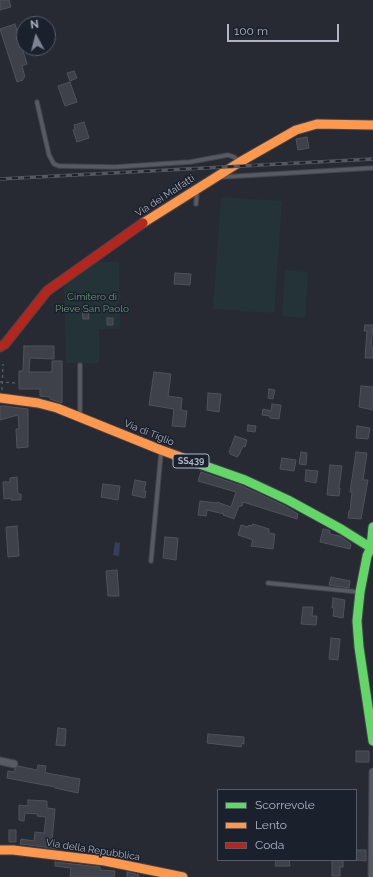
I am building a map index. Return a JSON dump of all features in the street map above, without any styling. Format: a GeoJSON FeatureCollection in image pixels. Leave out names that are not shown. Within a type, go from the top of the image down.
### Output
{"type":"FeatureCollection","features":[{"type":"Feature","properties":{"kind":"street","name":"Via dei Malfatti"},"geometry":{"type":"LineString","coordinates":[[0,348],[6,344],[47,291],[150,218],[240,162],[296,130],[317,124],[373,125]]}},
{"type":"Feature","properties":{"kind":"street","name":"Via di Tiglio"},"geometry":{"type":"LineString","coordinates":[[1,398],[38,403],[57,408],[161,450],[245,480],[288,500],[372,548]]}},
{"type":"Feature","properties":{"kind":"street"},"geometry":{"type":"LineString","coordinates":[[373,527],[372,548],[367,556],[360,592],[357,621],[359,647],[373,741]]}},
{"type":"Feature","properties":{"kind":"street"},"geometry":{"type":"LineString","coordinates":[[0,761],[14,764]]}},
{"type":"Feature","properties":{"kind":"street"},"geometry":{"type":"LineString","coordinates":[[372,877],[373,772]]}},
{"type":"Feature","properties":{"kind":"street","name":"Via della Repubblica"},"geometry":{"type":"LineString","coordinates":[[0,850],[13,850],[105,861],[183,877]]}},
{"type":"Feature","properties":{"kind":"lane"},"geometry":{"type":"LineString","coordinates":[[37,102],[49,155],[54,164],[59,166],[115,167],[190,162],[228,155],[234,157],[240,162]]}},
{"type":"Feature","properties":{"kind":"lane"},"geometry":{"type":"LineString","coordinates":[[215,177],[373,168]]}},
{"type":"Feature","properties":{"kind":"lane"},"geometry":{"type":"LineString","coordinates":[[196,204],[197,188]]}},
{"type":"Feature","properties":{"kind":"lane"},"geometry":{"type":"LineString","coordinates":[[80,365],[80,417]]}},
{"type":"Feature","properties":{"kind":"lane"},"geometry":{"type":"LineString","coordinates":[[151,561],[161,450]]}},
{"type":"Feature","properties":{"kind":"lane"},"geometry":{"type":"LineString","coordinates":[[268,583],[360,592]]}},
{"type":"Feature","properties":{"kind":"path"},"geometry":{"type":"LineString","coordinates":[[1,398],[3,364]]}},
{"type":"Feature","properties":{"kind":"path"},"geometry":{"type":"LineString","coordinates":[[1,382],[16,383]]}},
{"type":"Feature","properties":{"kind":"green space"},"geometry":{"type":"Polygon","coordinates":[[[221,197],[282,201],[274,313],[213,309],[221,197]]]}},
{"type":"Feature","properties":{"kind":"green space","name":"Cimitero di Pieve San Paolo"},"geometry":{"type":"Polygon","coordinates":[[[93,262],[119,262],[120,329],[99,329],[99,363],[66,363],[64,284],[93,262]]]}},
{"type":"Feature","properties":{"kind":"green space"},"geometry":{"type":"Polygon","coordinates":[[[285,270],[308,272],[305,318],[282,316],[285,270]]]}},
{"type":"Feature","properties":{"kind":"water"},"geometry":{"type":"Polygon","coordinates":[[[115,542],[120,543],[119,556],[113,555],[115,542]]]}},
{"type":"Feature","properties":{"kind":"building"},"geometry":{"type":"Polygon","coordinates":[[[0,0],[9,0],[11,7],[0,10],[0,0]]]}},
{"type":"Feature","properties":{"kind":"building"},"geometry":{"type":"Polygon","coordinates":[[[15,24],[16,56],[25,56],[27,64],[22,66],[25,77],[23,80],[17,82],[0,29],[15,24]]]}},
{"type":"Feature","properties":{"kind":"building"},"geometry":{"type":"Polygon","coordinates":[[[74,71],[77,78],[70,81],[67,73],[74,71]]]}},
{"type":"Feature","properties":{"kind":"building"},"geometry":{"type":"Polygon","coordinates":[[[70,82],[77,102],[65,106],[58,86],[70,82]]]}},
{"type":"Feature","properties":{"kind":"building"},"geometry":{"type":"Polygon","coordinates":[[[84,122],[89,138],[77,142],[73,130],[75,129],[74,125],[84,122]]]}},
{"type":"Feature","properties":{"kind":"building"},"geometry":{"type":"Polygon","coordinates":[[[307,137],[309,148],[298,150],[296,139],[307,137]]]}},
{"type":"Feature","properties":{"kind":"building"},"geometry":{"type":"Polygon","coordinates":[[[175,273],[191,274],[190,285],[174,284],[175,273]]]}},
{"type":"Feature","properties":{"kind":"building"},"geometry":{"type":"Polygon","coordinates":[[[88,307],[89,319],[83,319],[82,308],[88,307]]]}},
{"type":"Feature","properties":{"kind":"building"},"geometry":{"type":"Polygon","coordinates":[[[107,318],[113,318],[113,325],[107,325],[107,318]]]}},
{"type":"Feature","properties":{"kind":"building"},"geometry":{"type":"Polygon","coordinates":[[[365,325],[373,325],[371,347],[373,347],[373,358],[365,358],[367,331],[364,331],[365,325]]]}},
{"type":"Feature","properties":{"kind":"building"},"geometry":{"type":"Polygon","coordinates":[[[24,346],[54,346],[54,359],[30,358],[29,372],[52,372],[52,361],[62,361],[62,403],[50,399],[50,397],[40,396],[40,389],[19,389],[19,371],[23,371],[24,346]]]}},
{"type":"Feature","properties":{"kind":"building"},"geometry":{"type":"Polygon","coordinates":[[[154,372],[171,374],[168,396],[182,398],[181,410],[187,411],[185,427],[172,426],[174,409],[149,405],[154,372]]]}},
{"type":"Feature","properties":{"kind":"building"},"geometry":{"type":"Polygon","coordinates":[[[361,386],[373,387],[373,410],[359,407],[361,386]]]}},
{"type":"Feature","properties":{"kind":"building"},"geometry":{"type":"Polygon","coordinates":[[[269,389],[275,390],[273,399],[268,398],[269,389]]]}},
{"type":"Feature","properties":{"kind":"building"},"geometry":{"type":"Polygon","coordinates":[[[208,393],[221,394],[219,412],[207,410],[208,393]]]}},
{"type":"Feature","properties":{"kind":"building"},"geometry":{"type":"Polygon","coordinates":[[[272,404],[281,405],[279,419],[262,415],[263,409],[271,411],[272,404]]]}},
{"type":"Feature","properties":{"kind":"building"},"geometry":{"type":"Polygon","coordinates":[[[0,406],[28,409],[28,447],[17,448],[16,429],[19,429],[18,415],[0,420],[0,406]]]}},
{"type":"Feature","properties":{"kind":"building"},"geometry":{"type":"Polygon","coordinates":[[[248,425],[256,426],[255,432],[247,431],[248,425]]]}},
{"type":"Feature","properties":{"kind":"building"},"geometry":{"type":"Polygon","coordinates":[[[357,426],[370,428],[368,439],[356,438],[357,426]]]}},
{"type":"Feature","properties":{"kind":"building"},"geometry":{"type":"Polygon","coordinates":[[[235,436],[247,440],[245,447],[243,446],[237,457],[229,452],[235,436]]]}},
{"type":"Feature","properties":{"kind":"building"},"geometry":{"type":"Polygon","coordinates":[[[301,452],[307,453],[306,465],[299,464],[301,452]]]}},
{"type":"Feature","properties":{"kind":"building"},"geometry":{"type":"Polygon","coordinates":[[[356,452],[367,453],[363,480],[368,480],[361,519],[348,518],[356,452]]]}},
{"type":"Feature","properties":{"kind":"building"},"geometry":{"type":"Polygon","coordinates":[[[282,458],[296,460],[294,471],[280,469],[282,458]]]}},
{"type":"Feature","properties":{"kind":"building"},"geometry":{"type":"Polygon","coordinates":[[[330,465],[342,466],[339,496],[327,495],[330,465]]]}},
{"type":"Feature","properties":{"kind":"building"},"geometry":{"type":"Polygon","coordinates":[[[306,470],[318,471],[316,483],[305,481],[306,470]]]}},
{"type":"Feature","properties":{"kind":"building"},"geometry":{"type":"Polygon","coordinates":[[[201,472],[242,486],[285,506],[298,514],[297,519],[243,502],[242,506],[239,506],[234,519],[223,515],[224,514],[207,510],[206,516],[198,515],[200,501],[217,502],[231,507],[236,492],[198,481],[201,472]]]}},
{"type":"Feature","properties":{"kind":"building"},"geometry":{"type":"Polygon","coordinates":[[[17,477],[18,494],[21,494],[21,500],[11,500],[11,498],[4,499],[3,482],[10,482],[10,478],[17,477]]]}},
{"type":"Feature","properties":{"kind":"building"},"geometry":{"type":"Polygon","coordinates":[[[135,480],[146,482],[144,491],[146,491],[145,498],[132,495],[135,480]]]}},
{"type":"Feature","properties":{"kind":"building"},"geometry":{"type":"Polygon","coordinates":[[[103,484],[120,486],[118,500],[101,497],[103,484]]]}},
{"type":"Feature","properties":{"kind":"building"},"geometry":{"type":"Polygon","coordinates":[[[253,524],[269,529],[269,533],[275,534],[273,549],[251,546],[253,540],[238,535],[241,525],[248,527],[249,525],[252,526],[253,524]]]}},
{"type":"Feature","properties":{"kind":"building"},"geometry":{"type":"Polygon","coordinates":[[[17,526],[19,556],[8,557],[6,527],[17,526]]]}},
{"type":"Feature","properties":{"kind":"building"},"geometry":{"type":"Polygon","coordinates":[[[323,529],[329,530],[330,534],[340,536],[351,544],[350,549],[320,542],[323,529]]]}},
{"type":"Feature","properties":{"kind":"building"},"geometry":{"type":"Polygon","coordinates":[[[165,537],[178,538],[176,560],[163,558],[165,537]]]}},
{"type":"Feature","properties":{"kind":"building"},"geometry":{"type":"Polygon","coordinates":[[[117,570],[119,596],[108,596],[106,571],[117,570]]]}},
{"type":"Feature","properties":{"kind":"building"},"geometry":{"type":"Polygon","coordinates":[[[331,577],[350,581],[349,588],[329,585],[331,577]]]}},
{"type":"Feature","properties":{"kind":"building"},"geometry":{"type":"Polygon","coordinates":[[[333,598],[345,600],[343,618],[333,616],[333,598]]]}},
{"type":"Feature","properties":{"kind":"building"},"geometry":{"type":"Polygon","coordinates":[[[303,607],[313,607],[312,616],[317,616],[316,625],[301,624],[303,607]]]}},
{"type":"Feature","properties":{"kind":"building"},"geometry":{"type":"Polygon","coordinates":[[[331,638],[340,639],[338,660],[329,659],[331,638]]]}},
{"type":"Feature","properties":{"kind":"building"},"geometry":{"type":"Polygon","coordinates":[[[58,728],[66,729],[65,746],[56,745],[58,728]]]}},
{"type":"Feature","properties":{"kind":"building"},"geometry":{"type":"Polygon","coordinates":[[[208,734],[244,737],[244,744],[242,743],[241,747],[207,743],[208,734]]]}},
{"type":"Feature","properties":{"kind":"building"},"geometry":{"type":"Polygon","coordinates":[[[356,751],[369,751],[369,762],[356,762],[356,751]]]}},
{"type":"Feature","properties":{"kind":"building"},"geometry":{"type":"Polygon","coordinates":[[[38,765],[46,766],[45,772],[47,773],[80,779],[78,793],[7,778],[8,771],[14,772],[18,766],[37,770],[38,765]]]}},
{"type":"Feature","properties":{"kind":"building"},"geometry":{"type":"Polygon","coordinates":[[[28,800],[47,801],[47,808],[55,809],[52,841],[54,841],[54,845],[60,846],[60,849],[20,844],[21,839],[34,841],[35,832],[44,833],[46,817],[37,816],[38,814],[25,813],[24,821],[19,820],[19,805],[28,806],[28,800]]]}},
{"type":"Feature","properties":{"kind":"building"},"geometry":{"type":"Polygon","coordinates":[[[9,830],[16,830],[16,842],[9,842],[9,830]]]}},
{"type":"Feature","properties":{"kind":"building"},"geometry":{"type":"Polygon","coordinates":[[[357,850],[366,850],[366,861],[357,860],[357,850]]]}},
{"type":"Feature","properties":{"kind":"building"},"geometry":{"type":"Polygon","coordinates":[[[276,861],[289,861],[290,866],[275,866],[276,861]]]}},
{"type":"Feature","properties":{"kind":"building"},"geometry":{"type":"Polygon","coordinates":[[[332,861],[343,861],[343,867],[340,867],[340,876],[332,876],[332,861]]]}},
{"type":"Feature","properties":{"kind":"building"},"geometry":{"type":"Polygon","coordinates":[[[55,862],[100,867],[100,870],[115,871],[114,877],[70,877],[71,868],[55,866],[55,862]]]}},
{"type":"Feature","properties":{"kind":"building"},"geometry":{"type":"Polygon","coordinates":[[[127,872],[139,875],[139,877],[127,877],[127,872]]]}},
{"type":"Feature","properties":{"kind":"railway"},"geometry":{"type":"LineString","coordinates":[[0,179],[373,159]]}},
{"type":"Feature","properties":{"kind":"traffic: fast"},"geometry":{"type":"LineString","coordinates":[[194,462],[245,480],[288,500],[341,529],[373,549]]}},
{"type":"Feature","properties":{"kind":"traffic: fast"},"geometry":{"type":"LineString","coordinates":[[373,527],[371,547],[367,556],[360,592],[357,621],[359,647],[373,741]]}},
{"type":"Feature","properties":{"kind":"traffic: slow"},"geometry":{"type":"LineString","coordinates":[[143,223],[240,162],[296,130],[317,124],[373,125]]}},
{"type":"Feature","properties":{"kind":"traffic: slow"},"geometry":{"type":"LineString","coordinates":[[0,398],[38,403],[57,408],[194,462]]}},
{"type":"Feature","properties":{"kind":"traffic: slow"},"geometry":{"type":"LineString","coordinates":[[0,850],[13,850],[105,861],[183,877]]}},
{"type":"Feature","properties":{"kind":"traffic: jam"},"geometry":{"type":"LineString","coordinates":[[0,347],[5,344],[47,291],[143,223]]}}]}
